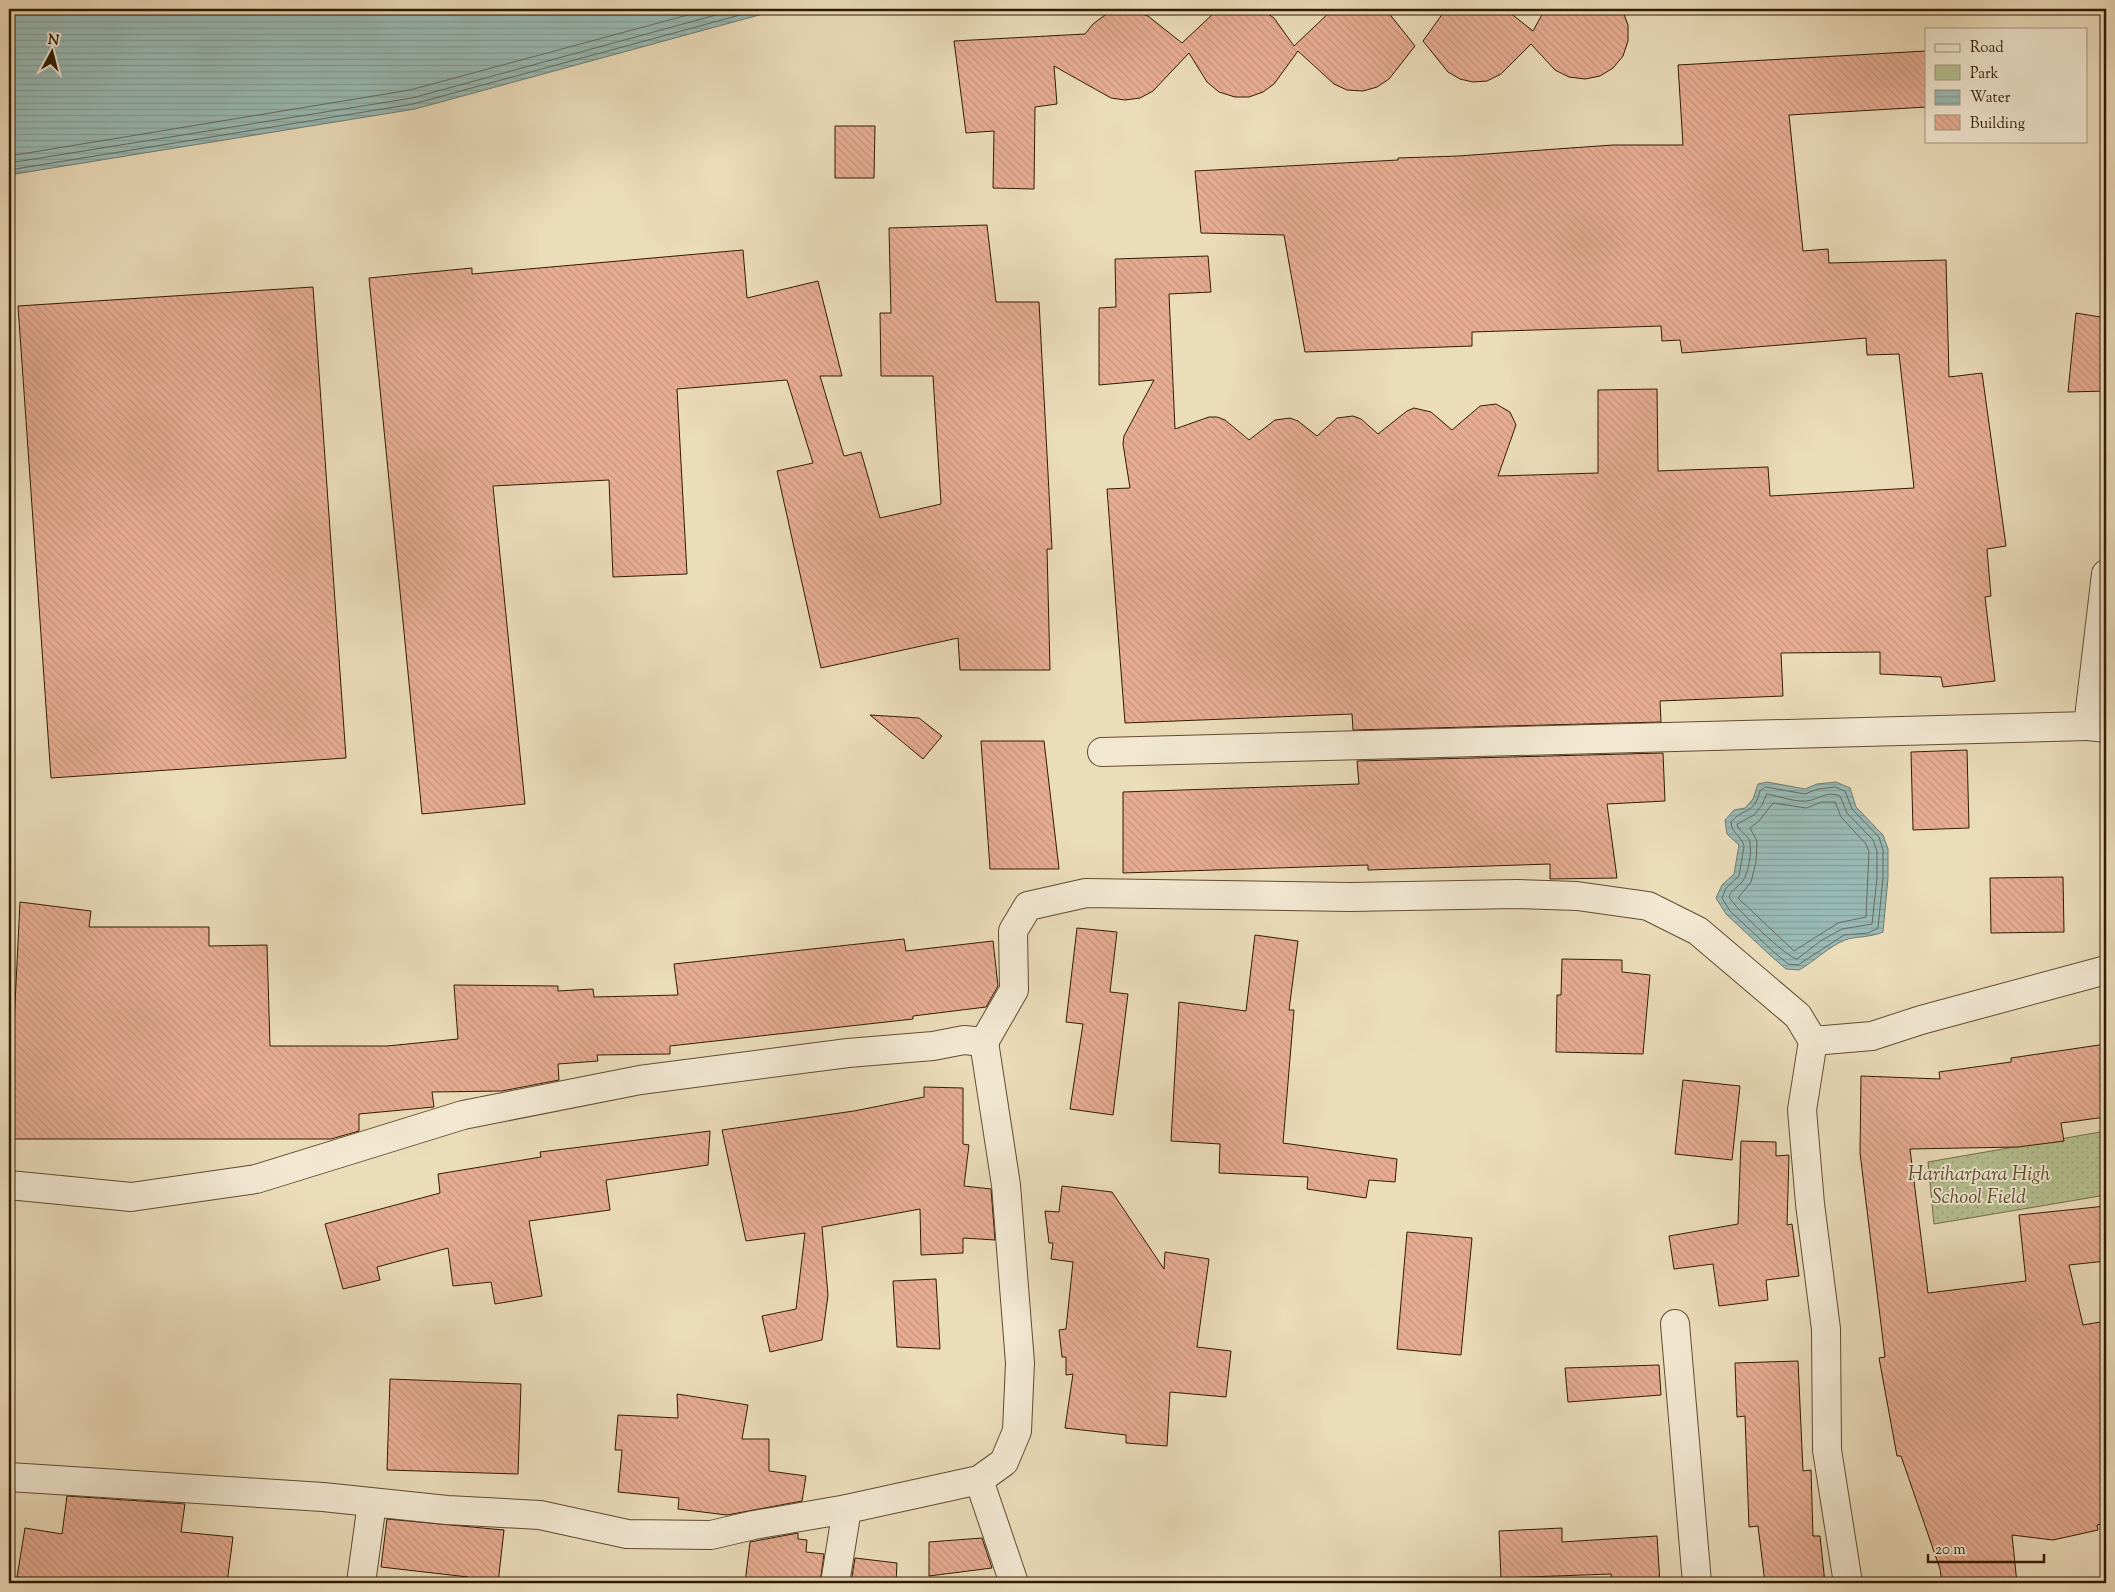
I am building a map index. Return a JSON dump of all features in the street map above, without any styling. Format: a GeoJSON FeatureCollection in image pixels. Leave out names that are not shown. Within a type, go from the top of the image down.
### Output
{"type":"FeatureCollection","features":[{"type":"Feature","properties":{"kind":"street"},"geometry":{"type":"LineString","coordinates":[[1102,752],[2097,727],[2106,574]]}},
{"type":"Feature","properties":{"kind":"street"},"geometry":{"type":"LineString","coordinates":[[9,1477],[323,1497],[447,1510],[540,1515],[627,1534],[711,1535],[754,1525],[847,1509],[979,1480],[1004,1462],[1016,1431],[1020,1363],[1006,1185],[984,1042],[1014,990],[1013,931],[1028,906],[1086,893],[1305,896],[1501,893],[1577,896],[1648,906],[1698,931],[1798,1016],[1813,1041],[1802,1110],[1810,1204],[1826,1329],[1827,1450],[1848,1583]]}},
{"type":"Feature","properties":{"kind":"street"},"geometry":{"type":"LineString","coordinates":[[1813,1041],[1872,1036],[2106,970]]}},
{"type":"Feature","properties":{"kind":"street"},"geometry":{"type":"LineString","coordinates":[[9,1185],[131,1197],[256,1179],[463,1116],[640,1080],[848,1053],[933,1046],[964,1040],[984,1042]]}},
{"type":"Feature","properties":{"kind":"street"},"geometry":{"type":"LineString","coordinates":[[1675,1324],[1697,1583]]}},
{"type":"Feature","properties":{"kind":"street"},"geometry":{"type":"LineString","coordinates":[[979,1480],[1014,1583]]}},
{"type":"Feature","properties":{"kind":"street"},"geometry":{"type":"LineString","coordinates":[[360,1583],[372,1503]]}},
{"type":"Feature","properties":{"kind":"street"},"geometry":{"type":"LineString","coordinates":[[835,1583],[847,1509]]}},
{"type":"Feature","properties":{"kind":"green space","name":"Hariharpara High School Field"},"geometry":{"type":"Polygon","coordinates":[[[2106,1131],[2106,1195],[1934,1224],[1928,1162],[2106,1131]]]}},
{"type":"Feature","properties":{"kind":"water"},"geometry":{"type":"Polygon","coordinates":[[[9,9],[781,9],[415,109],[9,175],[9,9]]]}},
{"type":"Feature","properties":{"kind":"water"},"geometry":{"type":"Polygon","coordinates":[[[1767,782],[1805,789],[1817,784],[1836,782],[1850,788],[1856,807],[1883,835],[1888,849],[1888,878],[1883,932],[1845,940],[1833,946],[1799,970],[1786,969],[1771,956],[1726,914],[1716,898],[1722,885],[1734,874],[1739,845],[1727,834],[1725,820],[1734,810],[1745,808],[1753,799],[1758,784],[1767,782]]]}},
{"type":"Feature","properties":{"kind":"building"},"geometry":{"type":"Polygon","coordinates":[[[1223,9],[1261,9],[1274,18],[1294,46],[1333,9],[1382,9],[1388,12],[1415,46],[1389,79],[1377,87],[1363,91],[1347,90],[1334,84],[1298,51],[1274,84],[1263,92],[1249,97],[1235,97],[1219,92],[1207,82],[1189,53],[1153,91],[1140,98],[1125,100],[1111,98],[1054,66],[1057,104],[1035,107],[1034,189],[993,188],[994,131],[966,133],[954,41],[1085,34],[1093,24],[1105,15],[1119,10],[1134,11],[1148,16],[1182,43],[1215,12],[1223,9]]]}},
{"type":"Feature","properties":{"kind":"building"},"geometry":{"type":"Polygon","coordinates":[[[1446,9],[1505,9],[1533,31],[1545,9],[1622,9],[1628,25],[1628,41],[1623,56],[1613,68],[1600,76],[1585,79],[1569,77],[1555,70],[1531,44],[1501,74],[1487,81],[1473,82],[1460,79],[1448,72],[1423,41],[1446,9]]]}},
{"type":"Feature","properties":{"kind":"building"},"geometry":{"type":"Polygon","coordinates":[[[1925,51],[1925,107],[1789,115],[1803,251],[1828,249],[1829,263],[1946,260],[1949,377],[1982,373],[2006,546],[1987,549],[1991,596],[1985,597],[1995,681],[1943,687],[1941,677],[1880,674],[1880,652],[1781,653],[1783,696],[1660,701],[1661,722],[1353,730],[1352,714],[1125,723],[1107,489],[1130,488],[1123,444],[1124,436],[1154,380],[1099,385],[1099,308],[1116,307],[1115,259],[1208,256],[1211,292],[1169,294],[1175,429],[1209,417],[1217,417],[1225,420],[1249,440],[1275,420],[1290,418],[1298,421],[1317,436],[1337,418],[1353,416],[1361,419],[1378,434],[1407,411],[1414,408],[1431,412],[1452,430],[1480,406],[1496,404],[1510,412],[1516,425],[1498,476],[1598,473],[1598,390],[1657,389],[1658,471],[1768,467],[1770,496],[1914,488],[1899,354],[1867,355],[1866,338],[1682,353],[1680,340],[1662,341],[1661,326],[1472,332],[1472,346],[1305,352],[1284,235],[1201,233],[1195,171],[1398,160],[1398,158],[1458,156],[1613,145],[1683,145],[1678,65],[1925,51]]]}},
{"type":"Feature","properties":{"kind":"building"},"geometry":{"type":"Polygon","coordinates":[[[835,126],[875,126],[874,178],[835,178],[835,126]]]}},
{"type":"Feature","properties":{"kind":"building"},"geometry":{"type":"Polygon","coordinates":[[[987,225],[996,302],[1039,302],[1052,549],[1047,549],[1050,670],[960,670],[958,638],[821,668],[777,471],[813,463],[787,380],[677,389],[687,574],[613,577],[609,480],[493,486],[525,804],[422,814],[369,278],[472,268],[472,274],[743,250],[747,298],[818,281],[842,376],[820,376],[844,456],[861,452],[880,518],[941,504],[933,376],[881,376],[880,313],[891,313],[889,228],[987,225]]]}},
{"type":"Feature","properties":{"kind":"building"},"geometry":{"type":"Polygon","coordinates":[[[313,287],[346,758],[51,778],[18,306],[313,287]]]}},
{"type":"Feature","properties":{"kind":"building"},"geometry":{"type":"Polygon","coordinates":[[[2076,313],[2106,318],[2106,391],[2068,392],[2076,313]]]}},
{"type":"Feature","properties":{"kind":"building"},"geometry":{"type":"Polygon","coordinates":[[[870,715],[919,718],[942,736],[923,759],[870,715]]]}},
{"type":"Feature","properties":{"kind":"building"},"geometry":{"type":"Polygon","coordinates":[[[981,741],[1044,741],[1059,869],[990,869],[981,741]]]}},
{"type":"Feature","properties":{"kind":"building"},"geometry":{"type":"Polygon","coordinates":[[[1967,750],[1969,828],[1913,830],[1911,752],[1967,750]]]}},
{"type":"Feature","properties":{"kind":"building"},"geometry":{"type":"Polygon","coordinates":[[[1663,753],[1665,801],[1607,804],[1617,878],[1550,879],[1550,864],[1368,870],[1368,865],[1123,873],[1123,792],[1359,784],[1357,761],[1663,753]]]}},
{"type":"Feature","properties":{"kind":"building"},"geometry":{"type":"Polygon","coordinates":[[[2063,877],[2064,932],[1991,933],[1990,878],[2063,877]]]}},
{"type":"Feature","properties":{"kind":"building"},"geometry":{"type":"Polygon","coordinates":[[[20,902],[91,911],[89,927],[209,927],[209,946],[267,945],[270,1046],[387,1046],[458,1039],[454,985],[558,986],[558,991],[593,989],[594,997],[678,995],[674,964],[904,939],[906,951],[993,941],[998,986],[986,1007],[913,1016],[913,1019],[670,1046],[670,1054],[597,1055],[598,1061],[558,1064],[559,1080],[502,1091],[432,1092],[434,1107],[359,1114],[359,1131],[331,1139],[9,1139],[9,1045],[13,1045],[20,902]]]}},
{"type":"Feature","properties":{"kind":"building"},"geometry":{"type":"Polygon","coordinates":[[[1077,928],[1117,932],[1110,992],[1128,994],[1113,1115],[1070,1109],[1083,1024],[1066,1022],[1077,928]]]}},
{"type":"Feature","properties":{"kind":"building"},"geometry":{"type":"Polygon","coordinates":[[[1255,935],[1298,941],[1289,1010],[1294,1010],[1283,1143],[1397,1159],[1395,1182],[1369,1180],[1366,1198],[1307,1189],[1308,1177],[1219,1173],[1220,1144],[1171,1141],[1179,1002],[1246,1011],[1255,935]]]}},
{"type":"Feature","properties":{"kind":"building"},"geometry":{"type":"Polygon","coordinates":[[[1562,959],[1622,960],[1622,972],[1650,975],[1643,1054],[1556,1052],[1557,995],[1561,995],[1562,959]]]}},
{"type":"Feature","properties":{"kind":"building"},"geometry":{"type":"Polygon","coordinates":[[[2106,1044],[2106,1117],[2061,1123],[2064,1141],[2018,1147],[1910,1149],[1928,1293],[2026,1281],[2019,1215],[2106,1206],[2106,1261],[2069,1265],[2083,1325],[2106,1321],[2106,1523],[2097,1525],[2098,1530],[2053,1540],[2012,1535],[2017,1583],[1942,1583],[1940,1569],[1901,1456],[1897,1456],[1879,1358],[1885,1357],[1860,1153],[1861,1076],[1940,1079],[1939,1072],[2011,1062],[2011,1058],[2106,1044]]]}},
{"type":"Feature","properties":{"kind":"building"},"geometry":{"type":"Polygon","coordinates":[[[1683,1080],[1740,1086],[1732,1160],[1675,1154],[1683,1080]]]}},
{"type":"Feature","properties":{"kind":"building"},"geometry":{"type":"Polygon","coordinates":[[[924,1087],[963,1088],[963,1144],[969,1145],[964,1186],[991,1189],[995,1240],[963,1238],[963,1253],[921,1255],[920,1209],[822,1227],[828,1295],[822,1340],[770,1352],[762,1316],[796,1309],[805,1233],[746,1241],[722,1130],[854,1111],[924,1097],[924,1087]]]}},
{"type":"Feature","properties":{"kind":"building"},"geometry":{"type":"Polygon","coordinates":[[[710,1131],[708,1165],[606,1180],[610,1210],[529,1221],[542,1296],[495,1304],[491,1282],[453,1286],[448,1248],[377,1267],[380,1280],[343,1289],[325,1224],[440,1193],[438,1174],[541,1157],[540,1152],[710,1131]]]}},
{"type":"Feature","properties":{"kind":"building"},"geometry":{"type":"Polygon","coordinates":[[[1741,1141],[1776,1142],[1776,1156],[1789,1155],[1787,1225],[1792,1224],[1799,1276],[1766,1280],[1768,1300],[1719,1306],[1713,1264],[1674,1269],[1669,1236],[1738,1224],[1741,1141]]]}},
{"type":"Feature","properties":{"kind":"building"},"geometry":{"type":"Polygon","coordinates":[[[1062,1186],[1112,1192],[1164,1269],[1165,1252],[1209,1259],[1197,1347],[1231,1351],[1226,1397],[1170,1392],[1167,1446],[1126,1443],[1126,1435],[1065,1428],[1073,1374],[1066,1375],[1066,1357],[1062,1357],[1059,1330],[1066,1329],[1073,1262],[1051,1259],[1053,1243],[1049,1243],[1045,1211],[1059,1212],[1062,1186]]]}},
{"type":"Feature","properties":{"kind":"building"},"geometry":{"type":"Polygon","coordinates":[[[1407,1232],[1472,1238],[1461,1355],[1397,1349],[1407,1232]]]}},
{"type":"Feature","properties":{"kind":"building"},"geometry":{"type":"Polygon","coordinates":[[[936,1279],[940,1349],[897,1347],[893,1281],[936,1279]]]}},
{"type":"Feature","properties":{"kind":"building"},"geometry":{"type":"Polygon","coordinates":[[[1798,1361],[1803,1471],[1811,1470],[1813,1536],[1820,1536],[1825,1583],[1765,1583],[1758,1526],[1749,1527],[1745,1416],[1737,1417],[1735,1363],[1798,1361]]]}},
{"type":"Feature","properties":{"kind":"building"},"geometry":{"type":"Polygon","coordinates":[[[1659,1365],[1661,1395],[1568,1402],[1565,1368],[1659,1365]]]}},
{"type":"Feature","properties":{"kind":"building"},"geometry":{"type":"Polygon","coordinates":[[[390,1379],[521,1384],[518,1474],[387,1470],[390,1379]]]}},
{"type":"Feature","properties":{"kind":"building"},"geometry":{"type":"Polygon","coordinates":[[[677,1394],[748,1405],[742,1439],[769,1439],[769,1471],[806,1476],[802,1501],[727,1515],[678,1509],[679,1498],[618,1492],[622,1450],[615,1450],[618,1415],[678,1418],[677,1394]]]}},
{"type":"Feature","properties":{"kind":"building"},"geometry":{"type":"Polygon","coordinates":[[[67,1496],[185,1504],[181,1532],[233,1537],[227,1583],[58,1583],[17,1577],[25,1528],[62,1534],[67,1496]]]}},
{"type":"Feature","properties":{"kind":"building"},"geometry":{"type":"Polygon","coordinates":[[[387,1519],[504,1530],[498,1583],[468,1583],[468,1577],[381,1567],[387,1519]]]}},
{"type":"Feature","properties":{"kind":"building"},"geometry":{"type":"Polygon","coordinates":[[[1562,1528],[1562,1542],[1657,1536],[1660,1583],[1612,1583],[1611,1574],[1501,1578],[1499,1531],[1562,1528]]]}},
{"type":"Feature","properties":{"kind":"building"},"geometry":{"type":"Polygon","coordinates":[[[798,1533],[798,1539],[807,1540],[806,1552],[824,1554],[820,1583],[745,1583],[750,1542],[798,1533]]]}},
{"type":"Feature","properties":{"kind":"building"},"geometry":{"type":"Polygon","coordinates":[[[982,1538],[992,1568],[929,1576],[929,1542],[982,1538]]]}},
{"type":"Feature","properties":{"kind":"building"},"geometry":{"type":"Polygon","coordinates":[[[855,1558],[897,1563],[896,1583],[851,1583],[855,1558]]]}}]}
